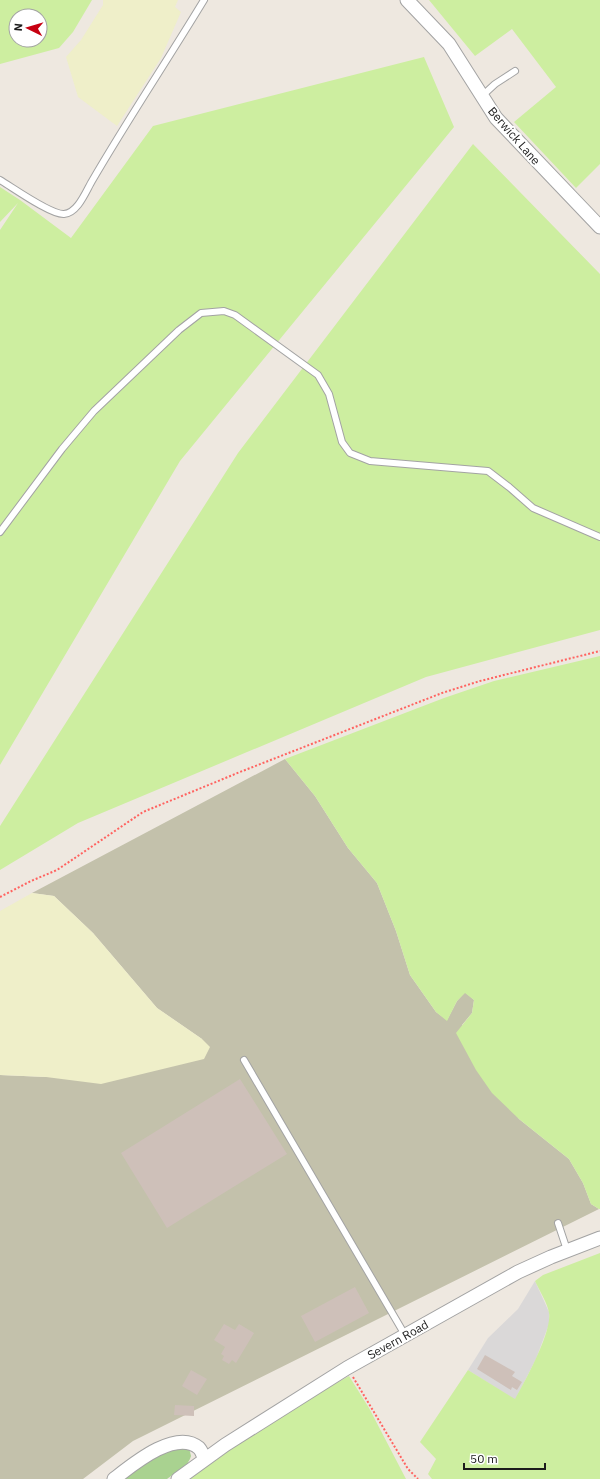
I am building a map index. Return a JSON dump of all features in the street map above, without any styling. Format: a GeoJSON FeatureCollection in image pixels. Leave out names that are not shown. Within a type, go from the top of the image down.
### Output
{"type":"FeatureCollection","features":[{"type":"Feature","properties":{"kind":"street","name":"Berwick Lane"},"geometry":{"type":"LineString","coordinates":[[408,0],[449,44],[496,118],[600,228]]}},
{"type":"Feature","properties":{"kind":"street","name":"Severn Road"},"geometry":{"type":"LineString","coordinates":[[178,1479],[205,1458],[347,1368],[518,1272],[567,1250],[600,1238]]}},
{"type":"Feature","properties":{"kind":"street"},"geometry":{"type":"LineString","coordinates":[[114,1479],[143,1457],[164,1446],[185,1442],[193,1444],[200,1449],[205,1458]]}},
{"type":"Feature","properties":{"kind":"lane"},"geometry":{"type":"LineString","coordinates":[[0,180],[53,210],[63,214],[72,212],[80,202],[116,140],[204,0]]}},
{"type":"Feature","properties":{"kind":"lane"},"geometry":{"type":"LineString","coordinates":[[482,96],[495,84],[515,71]]}},
{"type":"Feature","properties":{"kind":"lane"},"geometry":{"type":"LineString","coordinates":[[0,532],[62,449],[94,412],[179,330],[201,313],[224,311],[235,315],[318,375],[329,394],[342,442],[350,453],[370,461],[488,471],[533,508],[600,537]]}},
{"type":"Feature","properties":{"kind":"lane"},"geometry":{"type":"LineString","coordinates":[[244,1060],[405,1335]]}},
{"type":"Feature","properties":{"kind":"lane"},"geometry":{"type":"LineString","coordinates":[[558,1223],[567,1250]]}},
{"type":"Feature","properties":{"kind":"path"},"geometry":{"type":"LineString","coordinates":[[0,897],[57,870],[142,812],[442,694],[480,681],[600,651]]}},
{"type":"Feature","properties":{"kind":"path"},"geometry":{"type":"LineString","coordinates":[[347,1368],[408,1469],[418,1479]]}},
{"type":"Feature","properties":{"kind":"shaded area"},"geometry":{"type":"Polygon","coordinates":[[[285,759],[315,796],[348,848],[377,883],[396,931],[410,975],[436,1012],[447,1020],[457,1001],[465,992],[474,1000],[472,1013],[462,1025],[519,1119],[569,1159],[583,1183],[591,1204],[599,1209],[133,1441],[83,1479],[0,1479],[0,1075],[46,1077],[202,1039],[157,1008],[93,933],[54,896],[32,893],[285,759]]]}},
{"type":"Feature","properties":{"kind":"shaded area"},"geometry":{"type":"Polygon","coordinates":[[[535,1281],[549,1312],[549,1324],[536,1359],[515,1400],[468,1370],[488,1338],[518,1309],[535,1281]]]}},
{"type":"Feature","properties":{"kind":"green space"},"geometry":{"type":"Polygon","coordinates":[[[0,0],[92,0],[73,32],[59,48],[0,64],[0,0]]]}},
{"type":"Feature","properties":{"kind":"green space"},"geometry":{"type":"Polygon","coordinates":[[[103,0],[178,0],[175,7],[181,12],[161,58],[117,126],[78,97],[66,57],[81,40],[103,5],[103,0]]]}},
{"type":"Feature","properties":{"kind":"green space"},"geometry":{"type":"Polygon","coordinates":[[[429,0],[600,0],[600,164],[576,188],[514,122],[556,87],[512,29],[475,56],[429,0]]]}},
{"type":"Feature","properties":{"kind":"green space"},"geometry":{"type":"Polygon","coordinates":[[[424,57],[454,127],[180,461],[0,765],[0,230],[18,203],[0,222],[0,187],[71,238],[153,126],[424,57]]]}},
{"type":"Feature","properties":{"kind":"green space"},"geometry":{"type":"Polygon","coordinates":[[[473,144],[600,274],[600,630],[426,677],[78,823],[0,870],[0,826],[238,453],[473,144]]]}},
{"type":"Feature","properties":{"kind":"green space"},"geometry":{"type":"Polygon","coordinates":[[[600,656],[599,1209],[591,1204],[583,1183],[569,1159],[519,1119],[492,1093],[476,1070],[456,1033],[472,1013],[474,1000],[465,993],[457,1001],[447,1021],[436,1012],[410,975],[396,931],[377,883],[348,848],[315,796],[285,759],[444,698],[494,681],[600,656]]]}},
{"type":"Feature","properties":{"kind":"green space"},"geometry":{"type":"Polygon","coordinates":[[[32,893],[54,896],[93,933],[157,1008],[202,1039],[210,1047],[204,1059],[101,1084],[46,1077],[0,1075],[0,911],[32,893]]]}},
{"type":"Feature","properties":{"kind":"green space"},"geometry":{"type":"Polygon","coordinates":[[[600,1253],[600,1479],[432,1479],[428,1474],[436,1459],[420,1442],[468,1370],[515,1399],[537,1356],[549,1321],[547,1305],[535,1281],[543,1275],[600,1253]]]}},
{"type":"Feature","properties":{"kind":"green space"},"geometry":{"type":"Polygon","coordinates":[[[349,1376],[369,1408],[406,1479],[190,1479],[268,1424],[349,1376]]]}},
{"type":"Feature","properties":{"kind":"green space"},"geometry":{"type":"Polygon","coordinates":[[[189,1448],[191,1456],[187,1464],[167,1479],[120,1479],[163,1449],[189,1448]]]}},
{"type":"Feature","properties":{"kind":"building"},"geometry":{"type":"Polygon","coordinates":[[[240,1079],[287,1154],[167,1228],[121,1153],[240,1079]]]}},
{"type":"Feature","properties":{"kind":"building"},"geometry":{"type":"Polygon","coordinates":[[[355,1287],[369,1313],[315,1342],[301,1316],[355,1287]]]}},
{"type":"Feature","properties":{"kind":"building"},"geometry":{"type":"Polygon","coordinates":[[[224,1324],[235,1330],[239,1324],[254,1333],[236,1363],[232,1360],[229,1364],[222,1360],[224,1356],[221,1354],[225,1347],[214,1340],[224,1324]]]}},
{"type":"Feature","properties":{"kind":"building"},"geometry":{"type":"Polygon","coordinates":[[[485,1355],[515,1372],[512,1376],[522,1382],[517,1390],[512,1387],[511,1390],[477,1369],[485,1355]]]}},
{"type":"Feature","properties":{"kind":"building"},"geometry":{"type":"Polygon","coordinates":[[[191,1370],[207,1379],[197,1395],[182,1386],[191,1370]]]}},
{"type":"Feature","properties":{"kind":"building"},"geometry":{"type":"Polygon","coordinates":[[[175,1405],[194,1406],[194,1416],[174,1415],[175,1405]]]}}]}
